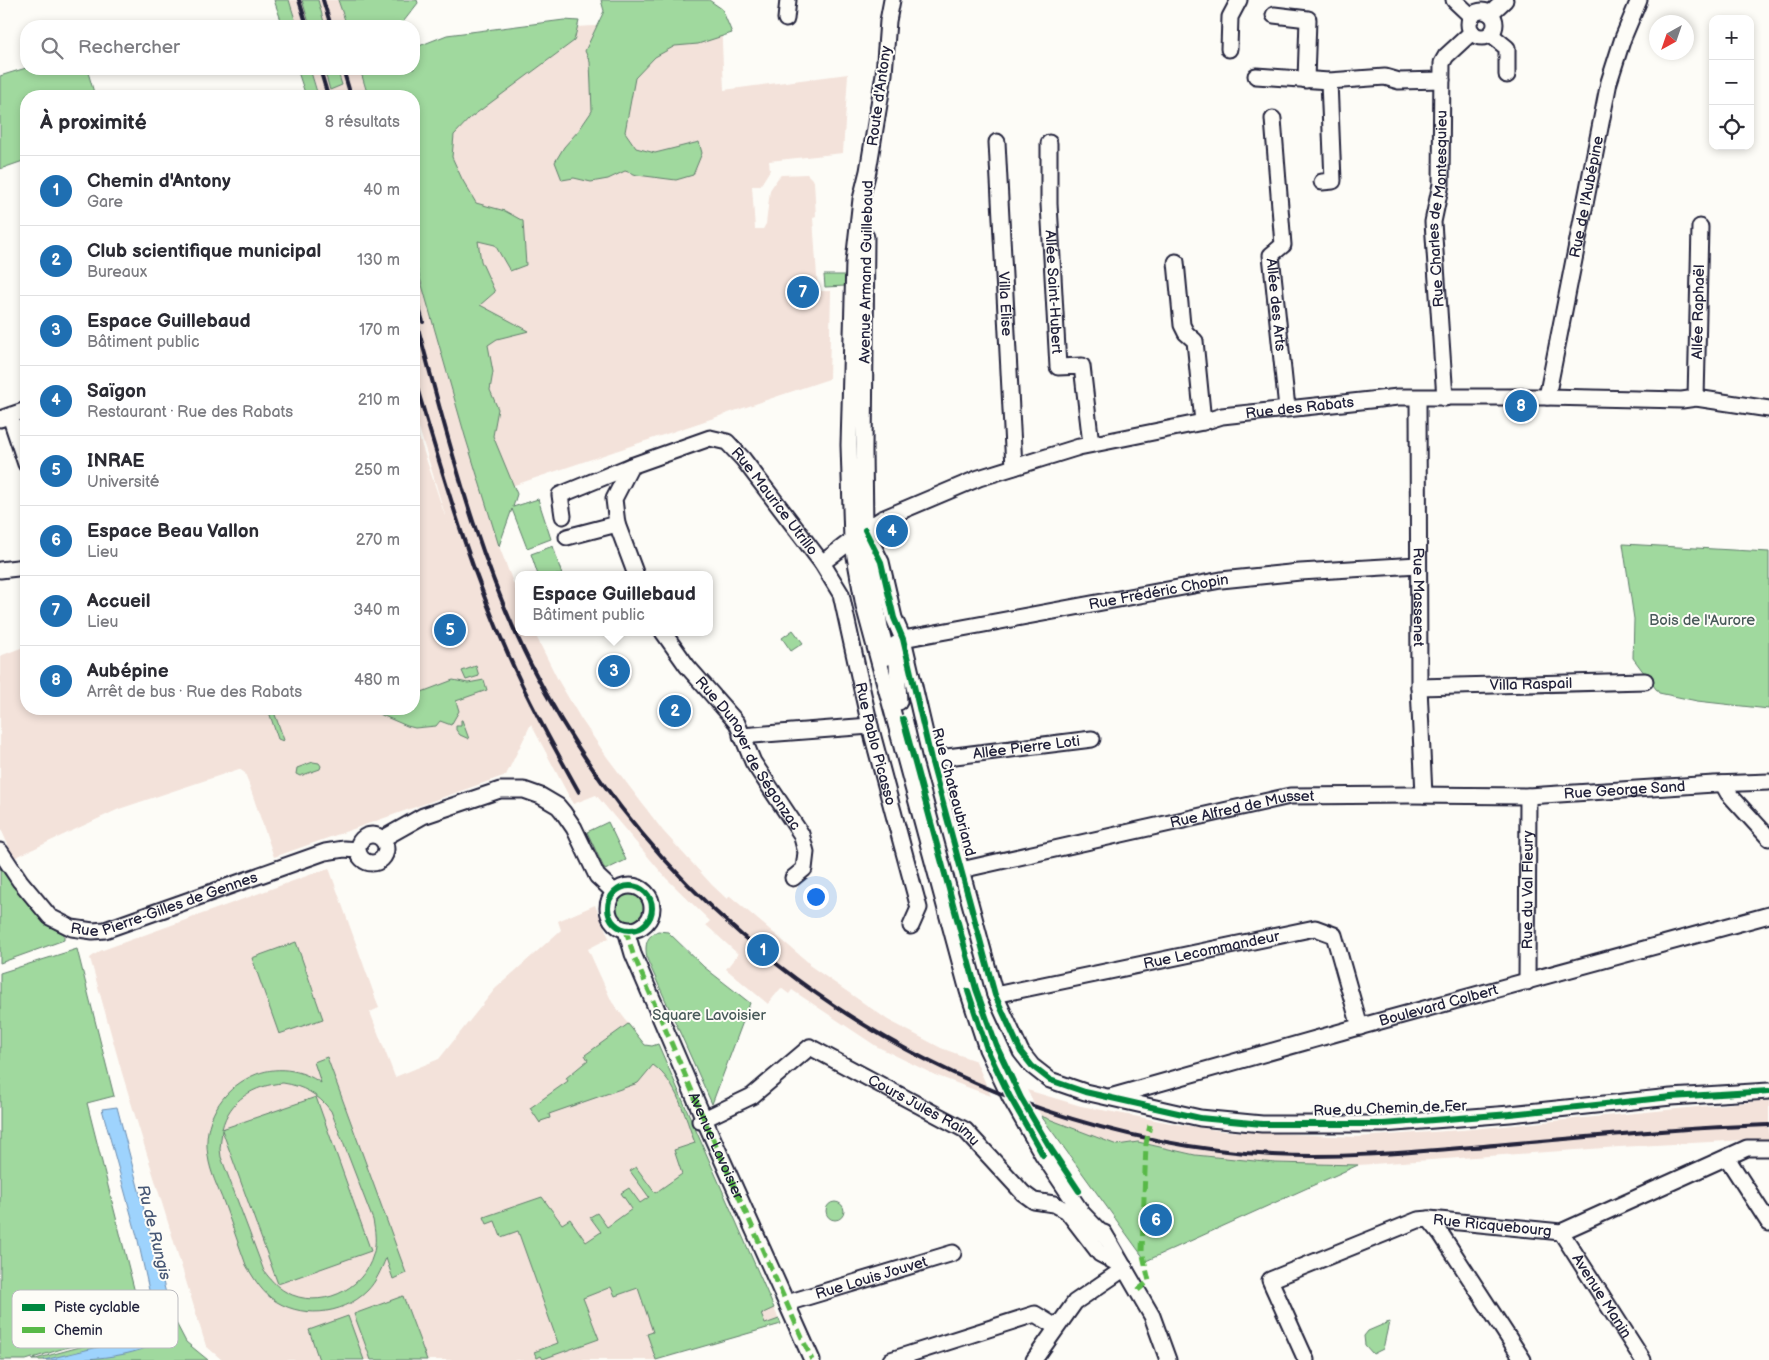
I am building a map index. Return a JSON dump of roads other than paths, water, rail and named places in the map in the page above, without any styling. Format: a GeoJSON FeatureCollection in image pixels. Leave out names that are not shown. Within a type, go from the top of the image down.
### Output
{"type":"FeatureCollection","features":[{"type":"Feature","properties":{"kind":"street"},"geometry":{"type":"LineString","coordinates":[[786,19],[788,0]]}},
{"type":"Feature","properties":{"kind":"street","name":"Route d'Antony"},"geometry":{"type":"LineString","coordinates":[[883,0],[888,22]]}},
{"type":"Feature","properties":{"kind":"street","name":"Route d'Antony"},"geometry":{"type":"LineString","coordinates":[[868,171],[884,74],[888,22],[892,0]]}},
{"type":"Feature","properties":{"kind":"street"},"geometry":{"type":"LineString","coordinates":[[1229,49],[1230,17],[1239,0]]}},
{"type":"Feature","properties":{"kind":"street"},"geometry":{"type":"LineString","coordinates":[[1454,0],[1479,36],[1490,34],[1507,48],[1507,75]]}},
{"type":"Feature","properties":{"kind":"street"},"geometry":{"type":"LineString","coordinates":[[1490,14],[1505,0]]}},
{"type":"Feature","properties":{"kind":"street","name":"Rue de l'Aubépine"},"geometry":{"type":"LineString","coordinates":[[1547,397],[1609,82],[1638,0]]}},
{"type":"Feature","properties":{"kind":"street"},"geometry":{"type":"LineString","coordinates":[[1472,24],[1474,14],[1482,11],[1490,14],[1495,20],[1490,34]]}},
{"type":"Feature","properties":{"kind":"street"},"geometry":{"type":"LineString","coordinates":[[1274,15],[1308,19],[1306,80]]}},
{"type":"Feature","properties":{"kind":"street","name":"Rue Charles de Montesquieu"},"geometry":{"type":"LineString","coordinates":[[1445,398],[1433,222],[1441,184],[1442,63],[1472,24]]}},
{"type":"Feature","properties":{"kind":"street"},"geometry":{"type":"LineString","coordinates":[[1256,76],[1329,81],[1385,76],[1400,82],[1442,80]]}},
{"type":"Feature","properties":{"kind":"street"},"geometry":{"type":"LineString","coordinates":[[1322,182],[1333,181],[1329,81]]}},
{"type":"Feature","properties":{"kind":"street","name":"Allée des Arts"},"geometry":{"type":"LineString","coordinates":[[1273,119],[1283,245],[1271,255],[1287,408]]}},
{"type":"Feature","properties":{"kind":"street","name":"Villa Élise"},"geometry":{"type":"LineString","coordinates":[[997,142],[1014,467]]}},
{"type":"Feature","properties":{"kind":"street","name":"Allée Saint-Hubert"},"geometry":{"type":"LineString","coordinates":[[1049,143],[1049,204],[1058,367],[1082,366],[1091,444]]}},
{"type":"Feature","properties":{"kind":"street","name":"Avenue Armand Guillebaud"},"geometry":{"type":"LineString","coordinates":[[868,171],[870,188],[864,287],[865,530],[880,627],[976,989],[996,1045],[1020,1098],[1051,1149],[1090,1206],[1152,1316],[1168,1360]]}},
{"type":"Feature","properties":{"kind":"street","name":"Avenue Armand Guillebaud"},"geometry":{"type":"LineString","coordinates":[[868,171],[861,199],[854,262],[849,444],[852,540],[864,606],[968,991],[987,1049],[1010,1097],[1043,1155],[1082,1213],[1108,1240]]}},
{"type":"Feature","properties":{"kind":"street","name":"Allée Raphaël"},"geometry":{"type":"LineString","coordinates":[[1696,398],[1700,227]]}},
{"type":"Feature","properties":{"kind":"street"},"geometry":{"type":"LineString","coordinates":[[1176,262],[1182,325],[1186,333],[1195,341],[1203,422]]}},
{"type":"Feature","properties":{"kind":"street","name":"Rue des Rabats"},"geometry":{"type":"LineString","coordinates":[[852,540],[882,520],[960,485],[1091,444],[1099,444],[1203,422],[1222,416],[1398,397],[1547,397],[1682,400],[1696,398],[1769,409]]}},
{"type":"Feature","properties":{"kind":"street","name":"Rue Massenet"},"geometry":{"type":"LineString","coordinates":[[1418,398],[1419,687],[1424,795]]}},
{"type":"Feature","properties":{"kind":"street"},"geometry":{"type":"LineString","coordinates":[[20,412],[5,417],[20,451]]}},
{"type":"Feature","properties":{"kind":"street","name":"Rue Maurice Utrillo"},"geometry":{"type":"LineString","coordinates":[[563,516],[560,495],[630,466],[710,438],[728,442],[822,563],[852,540]]}},
{"type":"Feature","properties":{"kind":"street"},"geometry":{"type":"LineString","coordinates":[[630,466],[614,499],[616,524],[634,571]]}},
{"type":"Feature","properties":{"kind":"street"},"geometry":{"type":"LineString","coordinates":[[567,536],[616,524]]}},
{"type":"Feature","properties":{"kind":"street","name":"Rue Chateaubriand"},"geometry":{"type":"LineString","coordinates":[[865,530],[881,562],[894,618],[903,639],[932,759],[995,995],[1025,1057]]}},
{"type":"Feature","properties":{"kind":"street","name":"Rue Pablo Picasso"},"geometry":{"type":"LineString","coordinates":[[822,563],[841,594],[870,726],[919,908],[911,926]]}},
{"type":"Feature","properties":{"kind":"street","name":"Rue Frédéric Chopin"},"geometry":{"type":"LineString","coordinates":[[903,639],[1221,580],[1300,572],[1418,565]]}},
{"type":"Feature","properties":{"kind":"street"},"geometry":{"type":"LineString","coordinates":[[0,570],[20,568]]}},
{"type":"Feature","properties":{"kind":"street"},"geometry":{"type":"LineString","coordinates":[[894,618],[899,702]]}},
{"type":"Feature","properties":{"kind":"street","name":"Rue Dunoyer de Ségonzac"},"geometry":{"type":"LineString","coordinates":[[666,636],[687,666],[737,723],[753,762],[801,834],[806,852],[804,869],[793,878]]}},
{"type":"Feature","properties":{"kind":"street","name":"Villa Raspail"},"geometry":{"type":"LineString","coordinates":[[1419,687],[1645,681]]}},
{"type":"Feature","properties":{"kind":"street"},"geometry":{"type":"LineString","coordinates":[[741,736],[870,726]]}},
{"type":"Feature","properties":{"kind":"street","name":"Allée Pierre Loti"},"geometry":{"type":"LineString","coordinates":[[932,759],[1092,739]]}},
{"type":"Feature","properties":{"kind":"street","name":"Rue George Sand"},"geometry":{"type":"LineString","coordinates":[[1528,796],[1769,782]]}},
{"type":"Feature","properties":{"kind":"street"},"geometry":{"type":"LineString","coordinates":[[1723,784],[1728,793],[1769,838]]}},
{"type":"Feature","properties":{"kind":"street"},"geometry":{"type":"LineString","coordinates":[[382,839],[424,816],[500,790],[524,790],[549,800],[563,812],[572,823],[597,876],[614,892]]}},
{"type":"Feature","properties":{"kind":"street","name":"Rue Alfred de Musset"},"geometry":{"type":"LineString","coordinates":[[961,870],[1290,796],[1528,796]]}},
{"type":"Feature","properties":{"kind":"street","name":"Rue du Val Fleury"},"geometry":{"type":"LineString","coordinates":[[1527,982],[1528,796]]}},
{"type":"Feature","properties":{"kind":"street"},"geometry":{"type":"LineString","coordinates":[[373,835],[382,839],[386,848],[383,857],[375,862],[366,861],[362,858],[358,845],[364,837],[373,835]]}},
{"type":"Feature","properties":{"kind":"street","name":"Rue Pierre-Gilles de Gennes"},"geometry":{"type":"LineString","coordinates":[[0,851],[20,881],[50,916],[72,928],[93,931],[104,930],[325,852],[344,849],[358,850]]}},
{"type":"Feature","properties":{"kind":"street"},"geometry":{"type":"LineString","coordinates":[[631,885],[644,890],[651,900],[652,913],[646,924],[635,930],[626,930],[617,926],[611,920],[608,914],[608,906],[609,899],[614,892],[631,885]]}},
{"type":"Feature","properties":{"kind":"street","name":"Boulevard Colbert"},"geometry":{"type":"LineString","coordinates":[[1110,1097],[1769,915]]}},
{"type":"Feature","properties":{"kind":"street","name":"Rue Lecommandeur"},"geometry":{"type":"LineString","coordinates":[[995,995],[1315,928],[1334,935],[1360,1027]]}},
{"type":"Feature","properties":{"kind":"street","name":"Avenue Lavoisier"},"geometry":{"type":"LineString","coordinates":[[626,930],[633,954],[702,1120],[812,1360]]}},
{"type":"Feature","properties":{"kind":"street","name":"Cours Jules Raimu"},"geometry":{"type":"LineString","coordinates":[[702,1120],[752,1096],[810,1047],[965,1130],[1023,1193],[1034,1201],[1054,1204],[1067,1211],[1100,1254],[1125,1268]]}},
{"type":"Feature","properties":{"kind":"street","name":"Rue du Chemin de Fer"},"geometry":{"type":"LineString","coordinates":[[1025,1057],[1032,1066],[1050,1080],[1066,1086],[1209,1119],[1262,1124],[1384,1124],[1510,1114],[1671,1097],[1769,1091]]}},
{"type":"Feature","properties":{"kind":"street","name":"Rue Ricquebourg"},"geometry":{"type":"LineString","coordinates":[[1306,1360],[1270,1280],[1418,1220],[1429,1219],[1561,1232],[1747,1148],[1769,1148]]}},
{"type":"Feature","properties":{"kind":"street"},"geometry":{"type":"LineString","coordinates":[[1727,1158],[1769,1223]]}},
{"type":"Feature","properties":{"kind":"street"},"geometry":{"type":"LineString","coordinates":[[1429,1219],[1441,1234],[1523,1360]]}},
{"type":"Feature","properties":{"kind":"street","name":"Avenue Manin"},"geometry":{"type":"LineString","coordinates":[[1561,1232],[1643,1360]]}},
{"type":"Feature","properties":{"kind":"street","name":"Rue Louis Jouvet"},"geometry":{"type":"LineString","coordinates":[[787,1303],[953,1252]]}},
{"type":"Feature","properties":{"kind":"street"},"geometry":{"type":"LineString","coordinates":[[1034,1360],[1075,1302],[1125,1268]]}},
{"type":"Feature","properties":{"kind":"street"},"geometry":{"type":"LineString","coordinates":[[891,1360],[1034,1314],[1056,1327]]}},
{"type":"Feature","properties":{"kind":"water"},"geometry":{"type":"Polygon","coordinates":[[[117,1107],[165,1290],[149,1290],[137,1236],[102,1109],[117,1107]]]}},
{"type":"Feature","properties":{"kind":"water"},"geometry":{"type":"Polygon","coordinates":[[[94,1348],[143,1348],[114,1356],[76,1360],[44,1360],[94,1348]]]}},
{"type":"Feature","properties":{"kind":"railway"},"geometry":{"type":"LineString","coordinates":[[299,0],[305,20]]}},
{"type":"Feature","properties":{"kind":"railway"},"geometry":{"type":"LineString","coordinates":[[323,0],[329,20]]}},
{"type":"Feature","properties":{"kind":"railway"},"geometry":{"type":"LineString","coordinates":[[322,75],[326,90]]}},
{"type":"Feature","properties":{"kind":"railway"},"geometry":{"type":"LineString","coordinates":[[345,75],[349,90]]}},
{"type":"Feature","properties":{"kind":"railway"},"geometry":{"type":"LineString","coordinates":[[420,312],[423,322]]}},
{"type":"Feature","properties":{"kind":"railway"},"geometry":{"type":"LineString","coordinates":[[420,336],[478,537],[515,631]]}},
{"type":"Feature","properties":{"kind":"railway"},"geometry":{"type":"LineString","coordinates":[[420,398],[456,517],[480,586],[516,672],[579,792]]}},
{"type":"Feature","properties":{"kind":"railway"},"geometry":{"type":"LineString","coordinates":[[517,636],[531,665],[590,765],[662,857],[745,938],[837,1008],[938,1066],[1045,1110],[1157,1140],[1273,1155],[1323,1156],[1398,1153],[1658,1131],[1769,1125]]}},
{"type":"Feature","properties":{"kind":"place","name":"Accueil"},"geometry":{"type":"Point","coordinates":[803,292]}},
{"type":"Feature","properties":{"kind":"place","name":"Aubépine"},"geometry":{"type":"Point","coordinates":[1521,406]}},
{"type":"Feature","properties":{"kind":"place","name":"Saïgon"},"geometry":{"type":"Point","coordinates":[892,531]}},
{"type":"Feature","properties":{"kind":"place","name":"INRAE"},"geometry":{"type":"Point","coordinates":[450,630]}},
{"type":"Feature","properties":{"kind":"place","name":"Espace Guillebaud"},"geometry":{"type":"Point","coordinates":[614,671]}},
{"type":"Feature","properties":{"kind":"place","name":"Club scientifique municipal"},"geometry":{"type":"Point","coordinates":[675,711]}},
{"type":"Feature","properties":{"kind":"place","name":"Chemin d'Antony"},"geometry":{"type":"Point","coordinates":[763,950]}},
{"type":"Feature","properties":{"kind":"place","name":"Espace Beau Vallon"},"geometry":{"type":"Point","coordinates":[1156,1220]}},
{"type":"Feature","properties":{"kind":"park label","name":"Bois de l'Aurore"},"geometry":{"type":"Point","coordinates":[1702,620]}},
{"type":"Feature","properties":{"kind":"park label","name":"Square Lavoisier"},"geometry":{"type":"Point","coordinates":[709,1015]}},
{"type":"Feature","properties":{"kind":"water label","name":"Ru de Rungis"},"geometry":{"type":"Point","coordinates":[155,1232]}}]}
